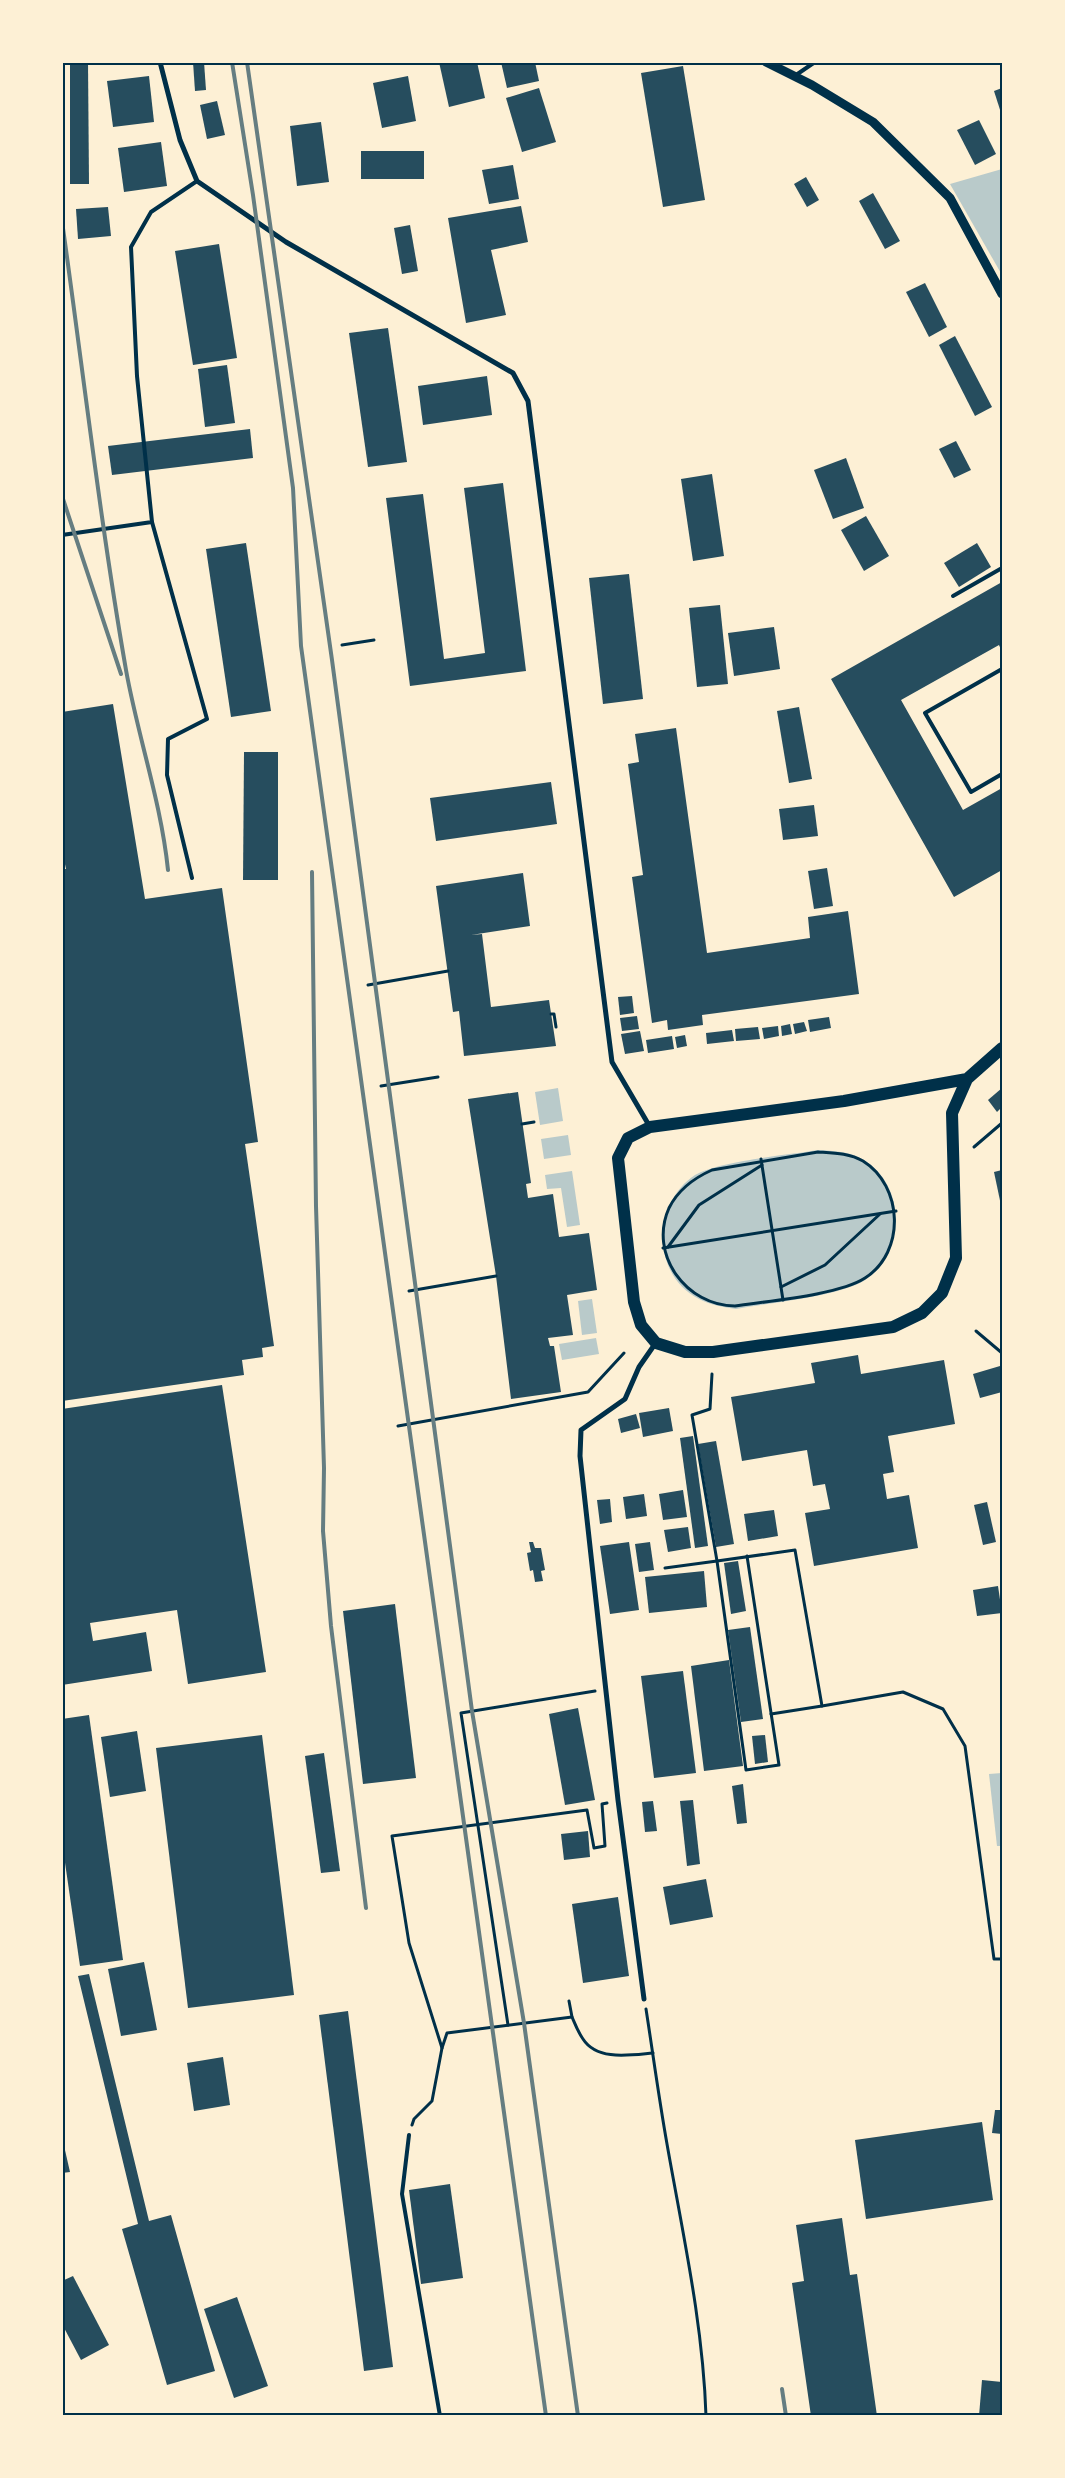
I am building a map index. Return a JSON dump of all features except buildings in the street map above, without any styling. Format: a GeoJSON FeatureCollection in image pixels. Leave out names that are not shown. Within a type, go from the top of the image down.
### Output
{"type":"FeatureCollection","features":[{"type":"Feature","properties":{"kind":"main road"},"geometry":{"type":"LineString","coordinates":[[967,1079],[844,1101],[650,1127],[628,1138],[618,1158],[634,1302],[641,1325],[656,1343],[685,1352],[713,1352],[893,1327],[922,1313],[942,1293],[956,1258],[952,1113],[967,1079],[1002,1048]]}},
{"type":"Feature","properties":{"kind":"street"},"geometry":{"type":"LineString","coordinates":[[160,62],[180,140],[197,181],[282,239],[513,373],[528,401],[612,1062],[650,1127]]}},
{"type":"Feature","properties":{"kind":"street"},"geometry":{"type":"LineString","coordinates":[[766,62],[812,85],[873,122],[950,198],[1002,294]]}},
{"type":"Feature","properties":{"kind":"street"},"geometry":{"type":"LineString","coordinates":[[644,1998],[606,1690],[580,1456],[582,1430],[625,1399],[639,1367],[656,1343]]}},
{"type":"Feature","properties":{"kind":"lane"},"geometry":{"type":"LineString","coordinates":[[794,76],[815,62]]}},
{"type":"Feature","properties":{"kind":"lane"},"geometry":{"type":"LineString","coordinates":[[192,878],[166,775],[168,739],[207,719],[152,522],[137,376],[131,247],[151,212],[197,181]]}},
{"type":"Feature","properties":{"kind":"lane"},"geometry":{"type":"LineString","coordinates":[[62,535],[152,522]]}},
{"type":"Feature","properties":{"kind":"lane"},"geometry":{"type":"LineString","coordinates":[[953,596],[1002,568]]}},
{"type":"Feature","properties":{"kind":"lane"},"geometry":{"type":"LineString","coordinates":[[1002,668],[925,713],[970,792],[1002,774]]}},
{"type":"Feature","properties":{"kind":"lane"},"geometry":{"type":"LineString","coordinates":[[408,2134],[402,2194],[440,2416]]}},
{"type":"Feature","properties":{"kind":"path"},"geometry":{"type":"LineString","coordinates":[[342,645],[374,640]]}},
{"type":"Feature","properties":{"kind":"path"},"geometry":{"type":"LineString","coordinates":[[368,985],[448,972]]}},
{"type":"Feature","properties":{"kind":"path"},"geometry":{"type":"LineString","coordinates":[[551,1014],[554,1014],[556,1027]]}},
{"type":"Feature","properties":{"kind":"path"},"geometry":{"type":"LineString","coordinates":[[382,1086],[438,1077]]}},
{"type":"Feature","properties":{"kind":"path"},"geometry":{"type":"LineString","coordinates":[[522,1124],[534,1122]]}},
{"type":"Feature","properties":{"kind":"path"},"geometry":{"type":"LineString","coordinates":[[974,1147],[1002,1123]]}},
{"type":"Feature","properties":{"kind":"path"},"geometry":{"type":"LineString","coordinates":[[818,1152],[845,1154],[863,1161],[879,1175],[888,1190],[895,1211],[894,1234],[889,1250],[866,1278],[845,1287],[783,1299],[728,1306],[721,1306],[699,1298],[684,1286],[672,1270],[665,1248],[664,1227],[669,1208],[680,1192],[696,1178],[712,1170],[762,1162],[818,1152]]}},
{"type":"Feature","properties":{"kind":"path"},"geometry":{"type":"LineString","coordinates":[[762,1162],[783,1299]]}},
{"type":"Feature","properties":{"kind":"path"},"geometry":{"type":"LineString","coordinates":[[665,1248],[700,1205],[762,1162]]}},
{"type":"Feature","properties":{"kind":"path"},"geometry":{"type":"LineString","coordinates":[[665,1248],[895,1211]]}},
{"type":"Feature","properties":{"kind":"path"},"geometry":{"type":"LineString","coordinates":[[781,1287],[824,1265],[881,1213]]}},
{"type":"Feature","properties":{"kind":"path"},"geometry":{"type":"LineString","coordinates":[[409,1291],[496,1276]]}},
{"type":"Feature","properties":{"kind":"path"},"geometry":{"type":"LineString","coordinates":[[976,1331],[1002,1353]]}},
{"type":"Feature","properties":{"kind":"path"},"geometry":{"type":"LineString","coordinates":[[398,1426],[588,1392],[624,1353]]}},
{"type":"Feature","properties":{"kind":"path"},"geometry":{"type":"LineString","coordinates":[[712,1374],[710,1409],[692,1415],[717,1560],[746,1770],[779,1765],[747,1556]]}},
{"type":"Feature","properties":{"kind":"path"},"geometry":{"type":"LineString","coordinates":[[665,1568],[795,1550],[822,1706]]}},
{"type":"Feature","properties":{"kind":"path"},"geometry":{"type":"LineString","coordinates":[[508,2025],[461,1713],[606,1690]]}},
{"type":"Feature","properties":{"kind":"path"},"geometry":{"type":"LineString","coordinates":[[771,1714],[903,1692],[943,1709],[965,1746],[994,1959],[1002,1958]]}},
{"type":"Feature","properties":{"kind":"path"},"geometry":{"type":"LineString","coordinates":[[468,1763],[478,1825]]}},
{"type":"Feature","properties":{"kind":"path"},"geometry":{"type":"LineString","coordinates":[[442,2048],[409,1943],[392,1836],[587,1810],[594,1848],[606,1846],[602,1804]]}},
{"type":"Feature","properties":{"kind":"path"},"geometry":{"type":"LineString","coordinates":[[644,1998],[667,2144],[688,2251],[704,2366],[706,2416]]}},
{"type":"Feature","properties":{"kind":"path"},"geometry":{"type":"LineString","coordinates":[[569,2000],[572,2017],[583,2040],[596,2051],[621,2056],[653,2053]]}},
{"type":"Feature","properties":{"kind":"path"},"geometry":{"type":"LineString","coordinates":[[408,2134],[414,2119],[432,2101],[442,2048],[447,2033],[572,2017]]}},
{"type":"Feature","properties":{"kind":"shaded area"},"geometry":{"type":"Polygon","coordinates":[[[1002,169],[1002,275],[950,184],[1002,169]]]}},
{"type":"Feature","properties":{"kind":"shaded area"},"geometry":{"type":"Polygon","coordinates":[[[558,1088],[563,1121],[540,1125],[535,1092],[558,1088]]]}},
{"type":"Feature","properties":{"kind":"shaded area"},"geometry":{"type":"Polygon","coordinates":[[[568,1135],[571,1155],[544,1159],[541,1139],[568,1135]]]}},
{"type":"Feature","properties":{"kind":"shaded area"},"geometry":{"type":"Polygon","coordinates":[[[818,1150],[841,1152],[857,1156],[876,1170],[887,1184],[893,1200],[896,1217],[889,1251],[880,1266],[868,1278],[842,1290],[736,1309],[717,1306],[703,1301],[683,1288],[672,1273],[665,1257],[663,1238],[665,1220],[671,1203],[681,1187],[695,1175],[720,1166],[818,1150]]]}},
{"type":"Feature","properties":{"kind":"shaded area"},"geometry":{"type":"Polygon","coordinates":[[[572,1171],[580,1225],[567,1227],[561,1188],[547,1189],[545,1175],[572,1171]]]}},
{"type":"Feature","properties":{"kind":"shaded area"},"geometry":{"type":"Polygon","coordinates":[[[592,1299],[597,1333],[582,1335],[578,1301],[592,1299]]]}},
{"type":"Feature","properties":{"kind":"shaded area"},"geometry":{"type":"Polygon","coordinates":[[[596,1338],[599,1354],[562,1360],[559,1344],[596,1338]]]}},
{"type":"Feature","properties":{"kind":"shaded area"},"geometry":{"type":"Polygon","coordinates":[[[1002,1773],[1002,1846],[997,1846],[989,1774],[1002,1773]]]}},
{"type":"Feature","properties":{"kind":"railway"},"geometry":{"type":"LineString","coordinates":[[232,62],[253,195],[293,488],[301,646],[546,2416]]}},
{"type":"Feature","properties":{"kind":"railway"},"geometry":{"type":"LineString","coordinates":[[247,62],[332,660],[472,1711],[524,2023],[578,2416]]}},
{"type":"Feature","properties":{"kind":"railway"},"geometry":{"type":"LineString","coordinates":[[62,221],[100,502],[126,670],[155,795],[168,870]]}},
{"type":"Feature","properties":{"kind":"railway"},"geometry":{"type":"LineString","coordinates":[[62,496],[121,674]]}},
{"type":"Feature","properties":{"kind":"railway"},"geometry":{"type":"LineString","coordinates":[[312,872],[316,1206],[324,1468],[323,1531],[331,1626],[366,1908]]}},
{"type":"Feature","properties":{"kind":"railway"},"geometry":{"type":"LineString","coordinates":[[782,2389],[786,2416]]}}]}
